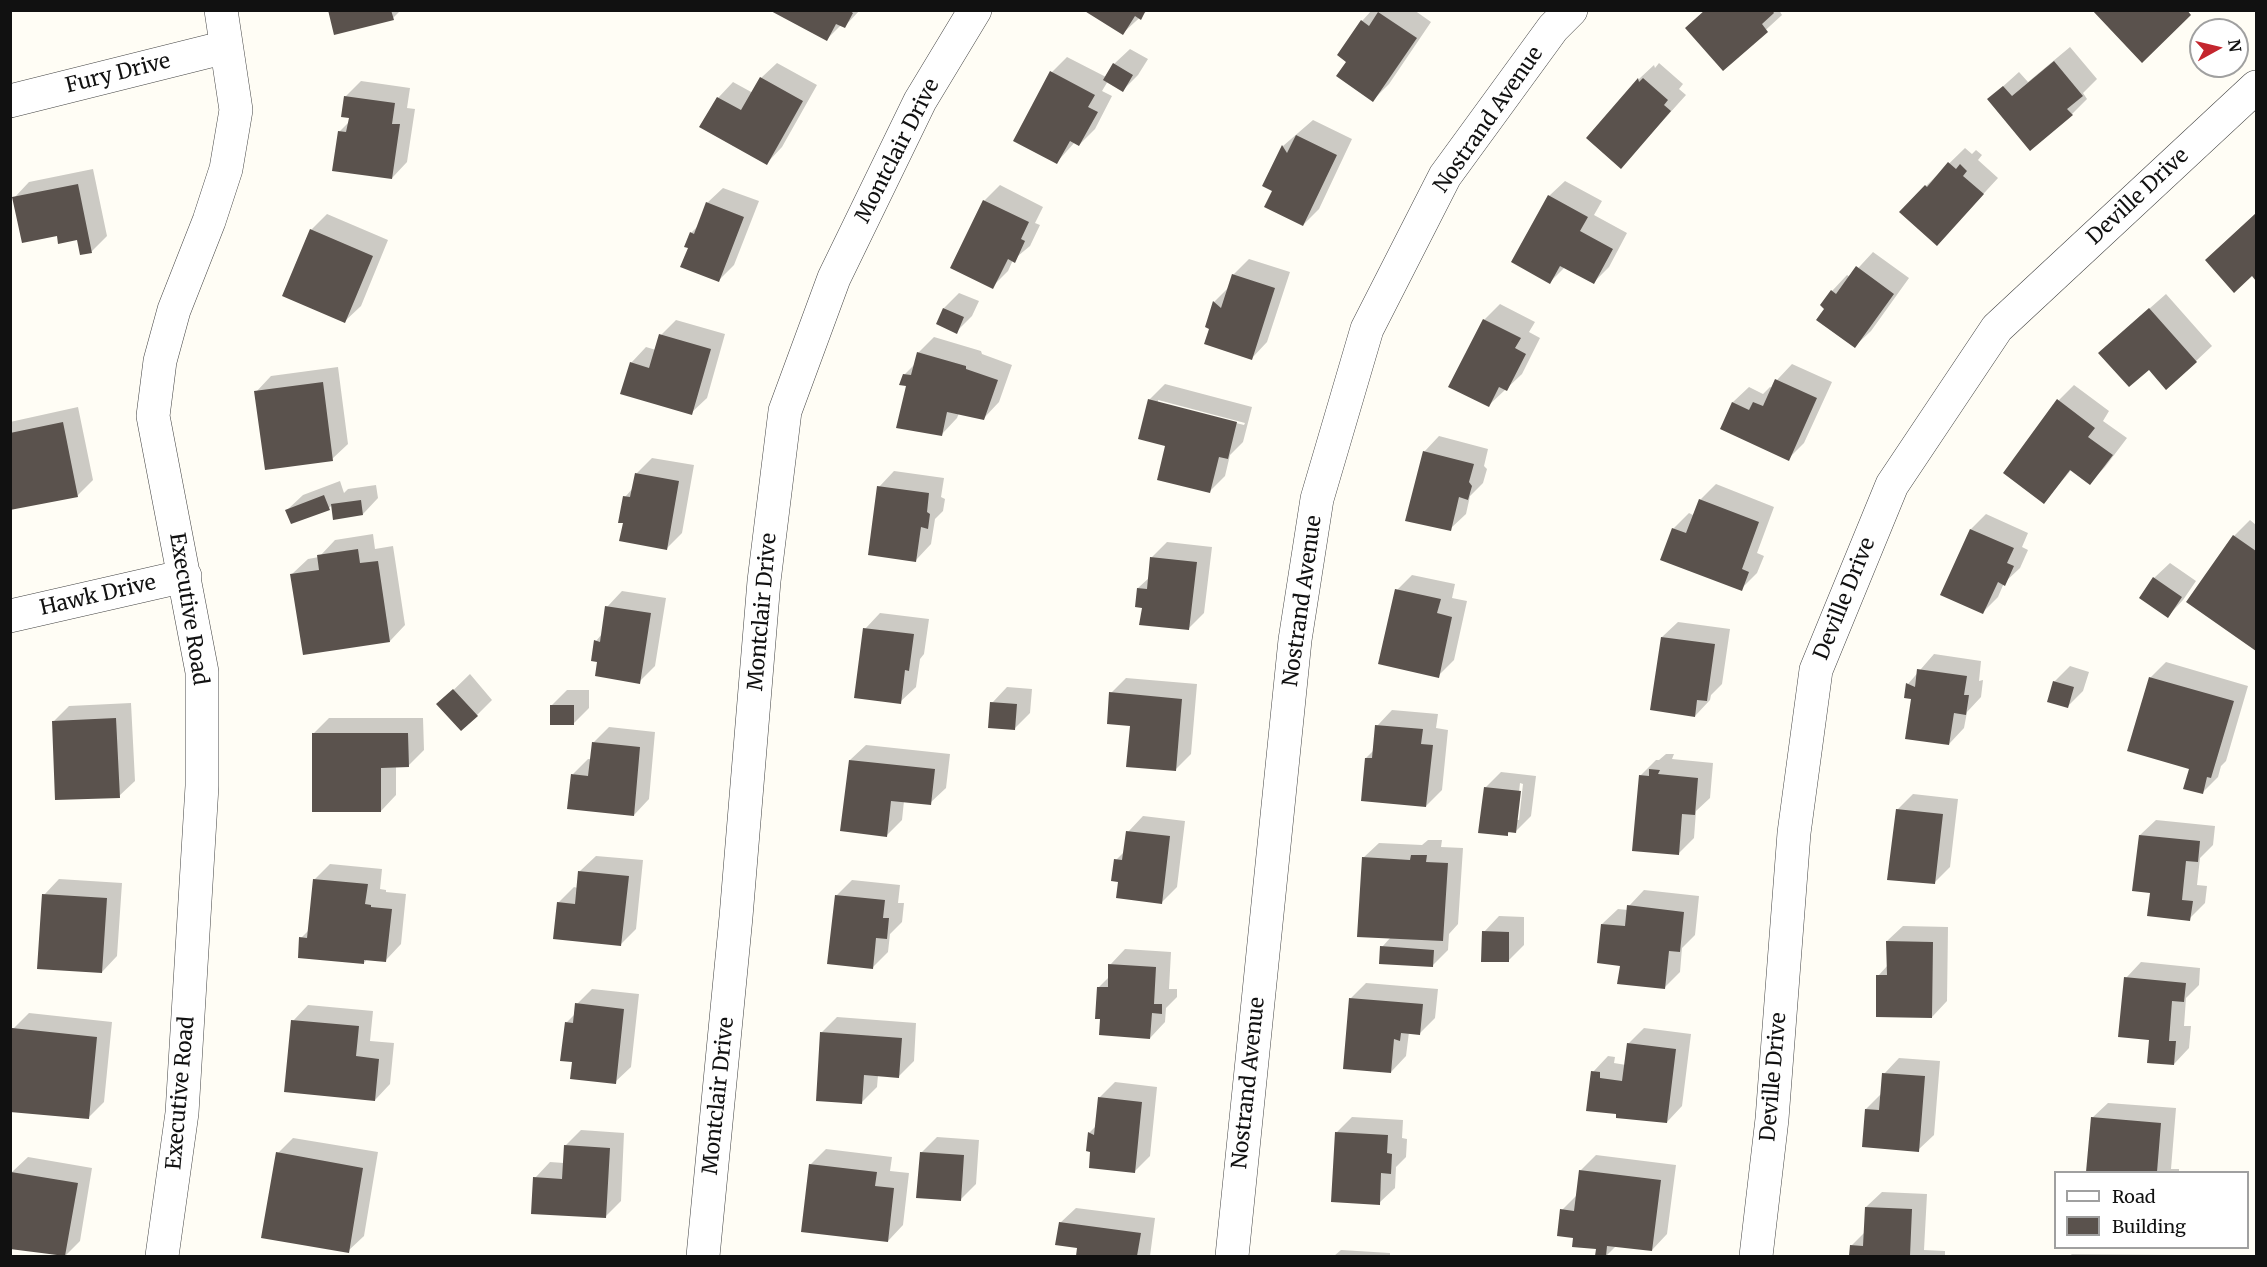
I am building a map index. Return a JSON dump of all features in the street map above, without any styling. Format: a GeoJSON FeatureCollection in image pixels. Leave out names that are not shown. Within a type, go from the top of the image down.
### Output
{"type":"FeatureCollection","features":[{"type":"Feature","properties":{"kind":"street","name":"Executive Road"},"geometry":{"type":"LineString","coordinates":[[162,1257],[182,1113],[202,786],[201,672],[185,576],[153,416],[160,361],[174,310],[226,169],[236,111],[221,10]]}},
{"type":"Feature","properties":{"kind":"street","name":"Montclair Drive"},"geometry":{"type":"LineString","coordinates":[[703,1257],[737,906],[764,581],[785,411],[834,278],[920,101],[975,10]]}},
{"type":"Feature","properties":{"kind":"street","name":"Nostrand Avenue"},"geometry":{"type":"LineString","coordinates":[[1232,1257],[1295,640],[1317,499],[1366,329],[1445,176],[1553,28],[1571,10]]}},
{"type":"Feature","properties":{"kind":"street","name":"Fury Drive"},"geometry":{"type":"LineString","coordinates":[[10,101],[226,47]]}},
{"type":"Feature","properties":{"kind":"street","name":"Deville Drive"},"geometry":{"type":"LineString","coordinates":[[1756,1257],[1772,1119],[1794,833],[1816,670],[1892,485],[1997,328],[2256,87]]}},
{"type":"Feature","properties":{"kind":"street","name":"Hawk Drive"},"geometry":{"type":"LineString","coordinates":[[10,616],[185,576]]}},
{"type":"Feature","properties":{"kind":"building"},"geometry":{"type":"Polygon","coordinates":[[[328,10],[391,10],[394,20],[334,35],[328,10]]]}},
{"type":"Feature","properties":{"kind":"building"},"geometry":{"type":"Polygon","coordinates":[[[769,10],[849,10],[853,13],[845,28],[836,24],[827,41],[769,10]]]}},
{"type":"Feature","properties":{"kind":"building"},"geometry":{"type":"Polygon","coordinates":[[[1083,10],[1146,10],[1141,20],[1135,16],[1123,35],[1083,10]]]}},
{"type":"Feature","properties":{"kind":"building"},"geometry":{"type":"Polygon","coordinates":[[[1705,10],[1772,10],[1774,13],[1762,24],[1768,32],[1723,71],[1685,28],[1705,10]]]}},
{"type":"Feature","properties":{"kind":"building"},"geometry":{"type":"Polygon","coordinates":[[[2092,10],[2187,10],[2191,15],[2142,63],[2092,10]]]}},
{"type":"Feature","properties":{"kind":"building"},"geometry":{"type":"Polygon","coordinates":[[[1378,12],[1417,38],[1373,102],[1336,76],[1346,62],[1337,55],[1361,20],[1369,26],[1378,12]]]}},
{"type":"Feature","properties":{"kind":"building"},"geometry":{"type":"Polygon","coordinates":[[[2054,61],[2083,96],[2067,109],[2073,115],[2030,151],[1987,99],[2003,86],[2012,96],[2054,61]]]}},
{"type":"Feature","properties":{"kind":"building"},"geometry":{"type":"Polygon","coordinates":[[[1113,63],[1133,75],[1123,92],[1103,80],[1113,63]]]}},
{"type":"Feature","properties":{"kind":"building"},"geometry":{"type":"Polygon","coordinates":[[[1050,71],[1095,95],[1088,107],[1098,112],[1079,146],[1070,141],[1057,164],[1013,141],[1050,71]]]}},
{"type":"Feature","properties":{"kind":"building"},"geometry":{"type":"Polygon","coordinates":[[[760,77],[803,101],[767,165],[699,127],[717,97],[741,110],[760,77]]]}},
{"type":"Feature","properties":{"kind":"building"},"geometry":{"type":"Polygon","coordinates":[[[1638,78],[1639,82],[1643,78],[1668,100],[1664,105],[1671,111],[1621,169],[1586,138],[1638,78]]]}},
{"type":"Feature","properties":{"kind":"building"},"geometry":{"type":"Polygon","coordinates":[[[344,96],[395,103],[392,124],[400,124],[392,179],[332,171],[338,131],[346,132],[349,118],[341,117],[344,96]]]}},
{"type":"Feature","properties":{"kind":"building"},"geometry":{"type":"Polygon","coordinates":[[[1296,135],[1337,155],[1303,226],[1264,207],[1272,191],[1262,186],[1282,145],[1287,153],[1296,135]]]}},
{"type":"Feature","properties":{"kind":"building"},"geometry":{"type":"Polygon","coordinates":[[[1948,162],[1956,169],[1960,164],[1967,171],[1963,176],[1984,194],[1937,246],[1899,212],[1925,185],[1927,187],[1948,162]]]}},
{"type":"Feature","properties":{"kind":"building"},"geometry":{"type":"Polygon","coordinates":[[[78,184],[92,253],[80,255],[77,240],[58,244],[57,236],[22,243],[12,197],[78,184]]]}},
{"type":"Feature","properties":{"kind":"building"},"geometry":{"type":"Polygon","coordinates":[[[1548,195],[1588,217],[1580,231],[1613,249],[1594,284],[1560,266],[1550,284],[1511,262],[1548,195]]]}},
{"type":"Feature","properties":{"kind":"building"},"geometry":{"type":"Polygon","coordinates":[[[983,200],[1029,222],[1021,239],[1025,241],[1015,263],[1008,259],[993,289],[950,268],[983,200]]]}},
{"type":"Feature","properties":{"kind":"building"},"geometry":{"type":"Polygon","coordinates":[[[706,202],[744,217],[719,282],[680,267],[688,248],[684,247],[690,232],[694,234],[706,202]]]}},
{"type":"Feature","properties":{"kind":"building"},"geometry":{"type":"Polygon","coordinates":[[[2255,214],[2256,281],[2252,276],[2234,293],[2205,260],[2255,214]]]}},
{"type":"Feature","properties":{"kind":"building"},"geometry":{"type":"Polygon","coordinates":[[[310,229],[373,256],[345,323],[282,296],[310,229]]]}},
{"type":"Feature","properties":{"kind":"building"},"geometry":{"type":"Polygon","coordinates":[[[1856,266],[1894,294],[1855,348],[1816,320],[1824,309],[1820,305],[1831,290],[1836,294],[1856,266]]]}},
{"type":"Feature","properties":{"kind":"building"},"geometry":{"type":"Polygon","coordinates":[[[1232,274],[1275,288],[1252,360],[1204,344],[1209,329],[1205,327],[1213,301],[1221,308],[1232,274]]]}},
{"type":"Feature","properties":{"kind":"building"},"geometry":{"type":"Polygon","coordinates":[[[943,308],[964,317],[957,334],[936,324],[943,308]]]}},
{"type":"Feature","properties":{"kind":"building"},"geometry":{"type":"Polygon","coordinates":[[[2149,308],[2197,362],[2166,390],[2149,370],[2129,387],[2098,353],[2149,308]]]}},
{"type":"Feature","properties":{"kind":"building"},"geometry":{"type":"Polygon","coordinates":[[[1483,319],[1521,338],[1515,348],[1526,354],[1507,391],[1499,387],[1489,407],[1448,387],[1483,319]]]}},
{"type":"Feature","properties":{"kind":"building"},"geometry":{"type":"Polygon","coordinates":[[[659,334],[711,349],[692,415],[620,394],[630,362],[649,368],[659,334]]]}},
{"type":"Feature","properties":{"kind":"building"},"geometry":{"type":"Polygon","coordinates":[[[917,352],[966,366],[966,369],[998,380],[984,420],[947,412],[942,436],[896,428],[906,386],[899,385],[903,374],[911,375],[917,352]]]}},
{"type":"Feature","properties":{"kind":"building"},"geometry":{"type":"Polygon","coordinates":[[[1775,379],[1817,398],[1789,461],[1720,429],[1732,402],[1749,410],[1753,402],[1763,406],[1775,379]]]}},
{"type":"Feature","properties":{"kind":"building"},"geometry":{"type":"Polygon","coordinates":[[[323,382],[333,461],[265,470],[254,391],[323,382]]]}},
{"type":"Feature","properties":{"kind":"building"},"geometry":{"type":"Polygon","coordinates":[[[1148,399],[1237,422],[1228,459],[1219,457],[1210,493],[1157,480],[1165,446],[1138,439],[1148,399]]]}},
{"type":"Feature","properties":{"kind":"building"},"geometry":{"type":"Polygon","coordinates":[[[2057,399],[2095,428],[2088,437],[2113,455],[2090,485],[2070,470],[2044,504],[2003,473],[2057,399]]]}},
{"type":"Feature","properties":{"kind":"building"},"geometry":{"type":"Polygon","coordinates":[[[63,422],[78,497],[10,510],[10,433],[63,422]]]}},
{"type":"Feature","properties":{"kind":"building"},"geometry":{"type":"Polygon","coordinates":[[[1423,451],[1474,464],[1469,482],[1472,486],[1468,500],[1459,497],[1451,531],[1405,521],[1423,451]]]}},
{"type":"Feature","properties":{"kind":"building"},"geometry":{"type":"Polygon","coordinates":[[[635,473],[679,481],[667,550],[619,541],[623,523],[618,523],[623,496],[630,497],[635,473]]]}},
{"type":"Feature","properties":{"kind":"building"},"geometry":{"type":"Polygon","coordinates":[[[877,486],[929,493],[928,529],[921,527],[916,562],[868,555],[877,486]]]}},
{"type":"Feature","properties":{"kind":"building"},"geometry":{"type":"Polygon","coordinates":[[[324,495],[330,510],[291,524],[285,510],[324,495]]]}},
{"type":"Feature","properties":{"kind":"building"},"geometry":{"type":"Polygon","coordinates":[[[1699,499],[1759,522],[1742,569],[1749,572],[1742,591],[1660,560],[1672,528],[1686,533],[1699,499]]]}},
{"type":"Feature","properties":{"kind":"building"},"geometry":{"type":"Polygon","coordinates":[[[361,500],[363,515],[333,520],[331,504],[361,500]]]}},
{"type":"Feature","properties":{"kind":"building"},"geometry":{"type":"Polygon","coordinates":[[[1970,529],[2014,548],[2007,563],[2014,566],[2005,586],[1998,582],[1983,614],[1940,595],[1970,529]]]}},
{"type":"Feature","properties":{"kind":"building"},"geometry":{"type":"Polygon","coordinates":[[[2233,535],[2256,551],[2256,651],[2186,602],[2233,535]]]}},
{"type":"Feature","properties":{"kind":"building"},"geometry":{"type":"Polygon","coordinates":[[[358,549],[360,563],[378,561],[390,642],[303,655],[290,574],[319,570],[317,555],[358,549]]]}},
{"type":"Feature","properties":{"kind":"building"},"geometry":{"type":"Polygon","coordinates":[[[1150,557],[1197,562],[1189,630],[1139,625],[1142,608],[1135,607],[1137,588],[1147,589],[1150,557]]]}},
{"type":"Feature","properties":{"kind":"building"},"geometry":{"type":"Polygon","coordinates":[[[2153,577],[2182,597],[2168,618],[2139,598],[2153,577]]]}},
{"type":"Feature","properties":{"kind":"building"},"geometry":{"type":"Polygon","coordinates":[[[1395,589],[1441,599],[1437,613],[1452,617],[1439,678],[1378,664],[1395,589]]]}},
{"type":"Feature","properties":{"kind":"building"},"geometry":{"type":"Polygon","coordinates":[[[605,606],[651,613],[640,684],[595,676],[597,662],[591,661],[594,640],[600,642],[605,606]]]}},
{"type":"Feature","properties":{"kind":"building"},"geometry":{"type":"Polygon","coordinates":[[[863,628],[914,634],[909,671],[905,670],[901,704],[854,698],[863,628]]]}},
{"type":"Feature","properties":{"kind":"building"},"geometry":{"type":"Polygon","coordinates":[[[1661,637],[1715,644],[1707,701],[1697,700],[1695,717],[1650,710],[1661,637]]]}},
{"type":"Feature","properties":{"kind":"building"},"geometry":{"type":"Polygon","coordinates":[[[1917,669],[1967,676],[1964,695],[1969,695],[1966,715],[1954,713],[1949,745],[1905,739],[1911,699],[1904,698],[1906,683],[1915,687],[1917,669]]]}},
{"type":"Feature","properties":{"kind":"building"},"geometry":{"type":"Polygon","coordinates":[[[2149,677],[2234,701],[2211,778],[2207,777],[2203,794],[2183,789],[2189,769],[2127,751],[2149,677]]]}},
{"type":"Feature","properties":{"kind":"building"},"geometry":{"type":"Polygon","coordinates":[[[2053,681],[2074,687],[2068,708],[2047,702],[2053,681]]]}},
{"type":"Feature","properties":{"kind":"building"},"geometry":{"type":"Polygon","coordinates":[[[453,689],[478,716],[461,731],[436,704],[453,689]]]}},
{"type":"Feature","properties":{"kind":"building"},"geometry":{"type":"Polygon","coordinates":[[[1109,692],[1182,699],[1176,771],[1126,767],[1130,726],[1107,724],[1109,692]]]}},
{"type":"Feature","properties":{"kind":"building"},"geometry":{"type":"Polygon","coordinates":[[[990,702],[1017,704],[1015,730],[988,728],[990,702]]]}},
{"type":"Feature","properties":{"kind":"building"},"geometry":{"type":"Polygon","coordinates":[[[550,705],[574,705],[574,725],[550,725],[550,705]]]}},
{"type":"Feature","properties":{"kind":"building"},"geometry":{"type":"Polygon","coordinates":[[[116,718],[120,798],[55,800],[52,721],[116,718]]]}},
{"type":"Feature","properties":{"kind":"building"},"geometry":{"type":"Polygon","coordinates":[[[1375,725],[1423,729],[1421,744],[1433,745],[1426,807],[1361,801],[1365,758],[1372,758],[1375,725]]]}},
{"type":"Feature","properties":{"kind":"building"},"geometry":{"type":"Polygon","coordinates":[[[312,733],[408,733],[409,767],[381,768],[381,812],[312,812],[312,733]]]}},
{"type":"Feature","properties":{"kind":"building"},"geometry":{"type":"Polygon","coordinates":[[[592,742],[640,747],[634,816],[567,809],[571,774],[588,776],[592,742]]]}},
{"type":"Feature","properties":{"kind":"building"},"geometry":{"type":"Polygon","coordinates":[[[849,760],[935,769],[931,805],[891,801],[887,837],[840,831],[849,760]]]}},
{"type":"Feature","properties":{"kind":"building"},"geometry":{"type":"Polygon","coordinates":[[[1649,769],[1660,770],[1658,774],[1698,778],[1695,815],[1682,814],[1679,855],[1632,851],[1639,775],[1649,776],[1649,769]]]}},
{"type":"Feature","properties":{"kind":"building"},"geometry":{"type":"Polygon","coordinates":[[[1484,787],[1521,791],[1516,833],[1508,832],[1508,836],[1478,833],[1484,787]]]}},
{"type":"Feature","properties":{"kind":"building"},"geometry":{"type":"Polygon","coordinates":[[[1896,809],[1943,814],[1935,884],[1887,880],[1896,809]]]}},
{"type":"Feature","properties":{"kind":"building"},"geometry":{"type":"Polygon","coordinates":[[[1126,831],[1170,836],[1162,904],[1116,898],[1118,882],[1111,881],[1114,859],[1122,860],[1126,831]]]}},
{"type":"Feature","properties":{"kind":"building"},"geometry":{"type":"Polygon","coordinates":[[[2139,835],[2200,841],[2198,862],[2186,861],[2182,900],[2193,901],[2190,921],[2147,916],[2150,893],[2132,891],[2139,835]]]}},
{"type":"Feature","properties":{"kind":"building"},"geometry":{"type":"Polygon","coordinates":[[[1411,855],[1427,855],[1426,862],[1448,863],[1443,941],[1357,937],[1362,857],[1410,860],[1411,855]]]}},
{"type":"Feature","properties":{"kind":"building"},"geometry":{"type":"Polygon","coordinates":[[[578,871],[629,876],[621,946],[553,939],[557,902],[575,904],[578,871]]]}},
{"type":"Feature","properties":{"kind":"building"},"geometry":{"type":"Polygon","coordinates":[[[313,879],[368,884],[365,904],[371,907],[392,909],[386,962],[364,960],[364,964],[298,958],[299,937],[307,938],[313,879]]]}},
{"type":"Feature","properties":{"kind":"building"},"geometry":{"type":"Polygon","coordinates":[[[42,894],[107,898],[102,973],[37,969],[42,894]]]}},
{"type":"Feature","properties":{"kind":"building"},"geometry":{"type":"Polygon","coordinates":[[[835,895],[885,900],[883,918],[889,918],[887,939],[876,938],[873,969],[827,964],[835,895]]]}},
{"type":"Feature","properties":{"kind":"building"},"geometry":{"type":"Polygon","coordinates":[[[1627,905],[1684,912],[1680,952],[1669,951],[1665,989],[1617,984],[1620,966],[1597,963],[1601,924],[1625,926],[1627,905]]]}},
{"type":"Feature","properties":{"kind":"building"},"geometry":{"type":"Polygon","coordinates":[[[1482,931],[1509,932],[1509,962],[1481,962],[1482,931]]]}},
{"type":"Feature","properties":{"kind":"building"},"geometry":{"type":"Polygon","coordinates":[[[1886,941],[1933,942],[1932,1018],[1876,1017],[1876,975],[1887,975],[1886,941]]]}},
{"type":"Feature","properties":{"kind":"building"},"geometry":{"type":"Polygon","coordinates":[[[1380,946],[1434,950],[1433,967],[1379,964],[1380,946]]]}},
{"type":"Feature","properties":{"kind":"building"},"geometry":{"type":"Polygon","coordinates":[[[1108,964],[1156,967],[1154,1004],[1162,1004],[1162,1014],[1152,1013],[1150,1039],[1099,1035],[1100,1019],[1095,1019],[1097,987],[1108,987],[1108,964]]]}},
{"type":"Feature","properties":{"kind":"building"},"geometry":{"type":"Polygon","coordinates":[[[2124,977],[2186,983],[2184,1002],[2172,1001],[2169,1041],[2176,1041],[2174,1065],[2147,1063],[2149,1040],[2118,1037],[2124,977]]]}},
{"type":"Feature","properties":{"kind":"building"},"geometry":{"type":"Polygon","coordinates":[[[1349,998],[1423,1004],[1420,1035],[1401,1033],[1400,1041],[1394,1039],[1391,1073],[1343,1069],[1349,998]]]}},
{"type":"Feature","properties":{"kind":"building"},"geometry":{"type":"Polygon","coordinates":[[[575,1003],[624,1009],[616,1084],[570,1079],[572,1062],[560,1061],[565,1022],[573,1023],[575,1003]]]}},
{"type":"Feature","properties":{"kind":"building"},"geometry":{"type":"Polygon","coordinates":[[[291,1020],[359,1026],[356,1056],[379,1059],[375,1101],[284,1092],[291,1020]]]}},
{"type":"Feature","properties":{"kind":"building"},"geometry":{"type":"Polygon","coordinates":[[[12,1028],[97,1037],[89,1119],[10,1112],[12,1028]]]}},
{"type":"Feature","properties":{"kind":"building"},"geometry":{"type":"Polygon","coordinates":[[[820,1032],[902,1038],[899,1078],[864,1075],[862,1104],[816,1101],[820,1032]]]}},
{"type":"Feature","properties":{"kind":"building"},"geometry":{"type":"Polygon","coordinates":[[[1627,1043],[1676,1049],[1667,1123],[1616,1118],[1616,1114],[1586,1111],[1591,1071],[1600,1072],[1600,1078],[1622,1081],[1627,1043]]]}},
{"type":"Feature","properties":{"kind":"building"},"geometry":{"type":"Polygon","coordinates":[[[1882,1073],[1925,1076],[1919,1152],[1862,1147],[1865,1109],[1879,1110],[1882,1073]]]}},
{"type":"Feature","properties":{"kind":"building"},"geometry":{"type":"Polygon","coordinates":[[[1098,1097],[1142,1102],[1135,1173],[1089,1168],[1090,1152],[1086,1151],[1088,1132],[1094,1135],[1098,1097]]]}},
{"type":"Feature","properties":{"kind":"building"},"geometry":{"type":"Polygon","coordinates":[[[2091,1117],[2161,1123],[2157,1171],[2086,1171],[2091,1117]]]}},
{"type":"Feature","properties":{"kind":"building"},"geometry":{"type":"Polygon","coordinates":[[[1335,1132],[1388,1135],[1387,1153],[1392,1154],[1391,1174],[1381,1173],[1380,1205],[1331,1202],[1335,1132]]]}},
{"type":"Feature","properties":{"kind":"building"},"geometry":{"type":"Polygon","coordinates":[[[564,1145],[610,1148],[606,1218],[531,1214],[533,1177],[562,1179],[564,1145]]]}},
{"type":"Feature","properties":{"kind":"building"},"geometry":{"type":"Polygon","coordinates":[[[276,1152],[363,1168],[349,1253],[261,1238],[276,1152]]]}},
{"type":"Feature","properties":{"kind":"building"},"geometry":{"type":"Polygon","coordinates":[[[920,1152],[964,1155],[961,1201],[916,1198],[920,1152]]]}},
{"type":"Feature","properties":{"kind":"building"},"geometry":{"type":"Polygon","coordinates":[[[809,1164],[877,1172],[875,1186],[894,1188],[888,1242],[801,1232],[809,1164]]]}},
{"type":"Feature","properties":{"kind":"building"},"geometry":{"type":"Polygon","coordinates":[[[1579,1170],[1661,1180],[1652,1251],[1607,1246],[1606,1256],[1595,1256],[1596,1249],[1572,1247],[1573,1238],[1557,1236],[1560,1209],[1574,1211],[1579,1170]]]}},
{"type":"Feature","properties":{"kind":"building"},"geometry":{"type":"Polygon","coordinates":[[[11,1172],[78,1183],[65,1256],[10,1249],[11,1172]]]}},
{"type":"Feature","properties":{"kind":"building"},"geometry":{"type":"Polygon","coordinates":[[[1865,1207],[1912,1209],[1910,1256],[1849,1256],[1850,1245],[1863,1246],[1865,1207]]]}},
{"type":"Feature","properties":{"kind":"building"},"geometry":{"type":"Polygon","coordinates":[[[1059,1222],[1141,1233],[1137,1256],[1076,1256],[1077,1248],[1055,1245],[1059,1222]]]}}]}
